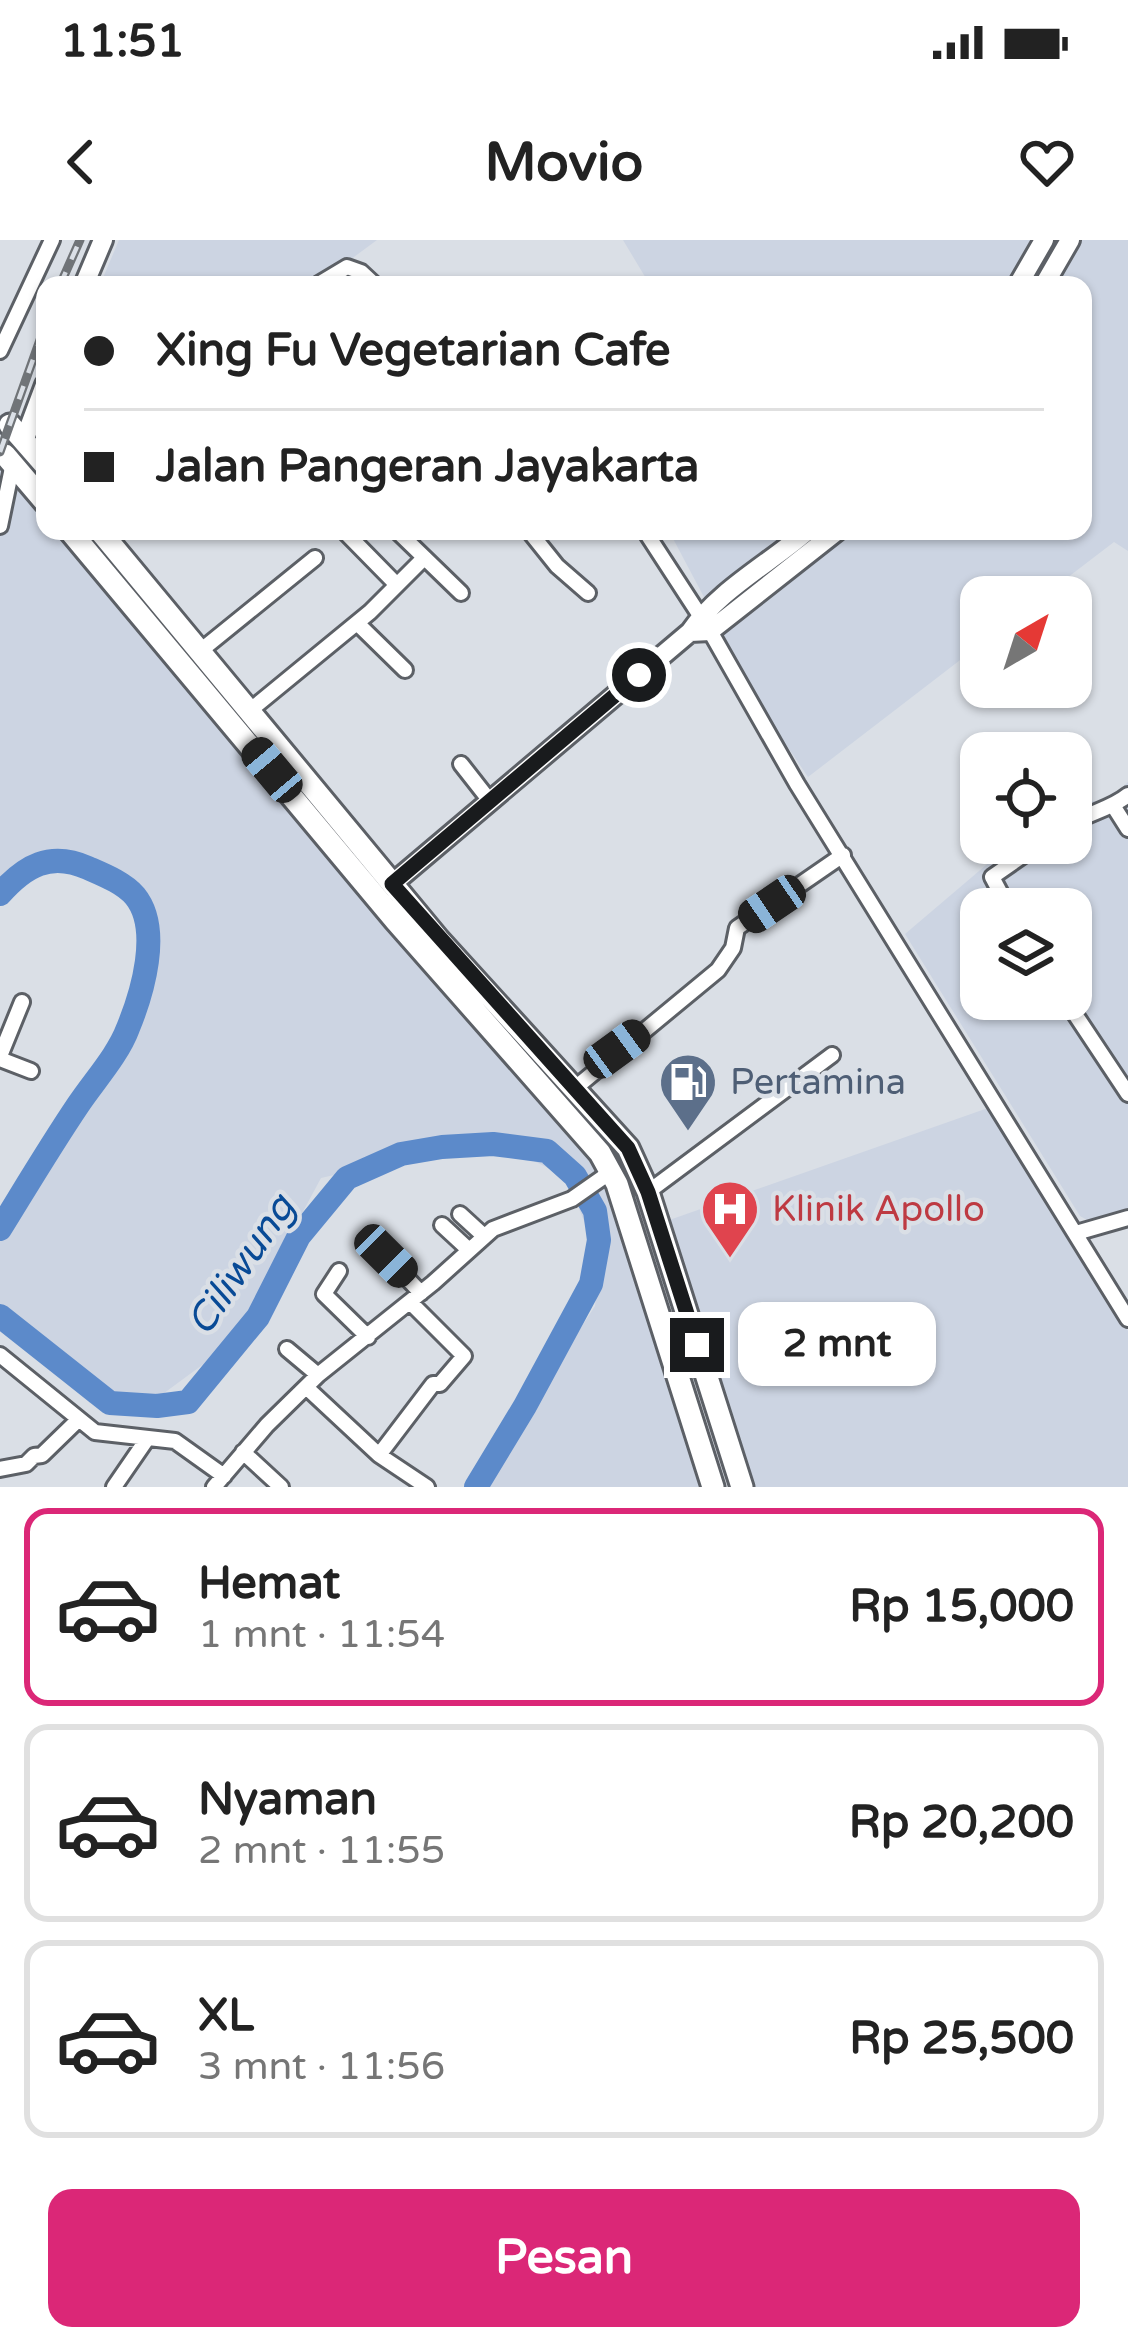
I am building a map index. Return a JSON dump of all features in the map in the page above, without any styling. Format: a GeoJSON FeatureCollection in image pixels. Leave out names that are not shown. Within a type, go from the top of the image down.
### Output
{"type":"FeatureCollection","features":[{"type":"Feature","properties":{"kind":"main road"},"geometry":{"type":"LineString","coordinates":[[17,433],[36,455]]}},
{"type":"Feature","properties":{"kind":"main road"},"geometry":{"type":"LineString","coordinates":[[9,459],[36,491]]}},
{"type":"Feature","properties":{"kind":"main road"},"geometry":{"type":"LineString","coordinates":[[78,540],[280,764],[408,935],[600,1153],[612,1171],[713,1487]]}},
{"type":"Feature","properties":{"kind":"main road"},"geometry":{"type":"LineString","coordinates":[[107,540],[248,712],[280,764]]}},
{"type":"Feature","properties":{"kind":"main road"},"geometry":{"type":"LineString","coordinates":[[306,797],[392,884],[628,1148],[648,1192],[742,1487]]}},
{"type":"Feature","properties":{"kind":"street"},"geometry":{"type":"LineString","coordinates":[[0,351],[52,240]]}},
{"type":"Feature","properties":{"kind":"street"},"geometry":{"type":"LineString","coordinates":[[88,276],[103,240]]}},
{"type":"Feature","properties":{"kind":"street"},"geometry":{"type":"LineString","coordinates":[[1023,276],[1044,240]]}},
{"type":"Feature","properties":{"kind":"street"},"geometry":{"type":"LineString","coordinates":[[1049,276],[1070,240]]}},
{"type":"Feature","properties":{"kind":"street"},"geometry":{"type":"LineString","coordinates":[[332,276],[347,267],[361,276]]}},
{"type":"Feature","properties":{"kind":"street"},"geometry":{"type":"LineString","coordinates":[[17,433],[36,400]]}},
{"type":"Feature","properties":{"kind":"street"},"geometry":{"type":"LineString","coordinates":[[0,526],[9,459]]}},
{"type":"Feature","properties":{"kind":"street"},"geometry":{"type":"LineString","coordinates":[[353,540],[397,585]]}},
{"type":"Feature","properties":{"kind":"street"},"geometry":{"type":"LineString","coordinates":[[406,540],[461,593]]}},
{"type":"Feature","properties":{"kind":"street"},"geometry":{"type":"LineString","coordinates":[[537,540],[556,566],[589,593]]}},
{"type":"Feature","properties":{"kind":"street"},"geometry":{"type":"LineString","coordinates":[[546,550],[549,540]]}},
{"type":"Feature","properties":{"kind":"street"},"geometry":{"type":"LineString","coordinates":[[650,540],[1126,1313]]}},
{"type":"Feature","properties":{"kind":"street"},"geometry":{"type":"LineString","coordinates":[[392,884],[797,540]]}},
{"type":"Feature","properties":{"kind":"street"},"geometry":{"type":"LineString","coordinates":[[701,626],[824,540]]}},
{"type":"Feature","properties":{"kind":"street"},"geometry":{"type":"LineString","coordinates":[[248,712],[357,623],[424,557]]}},
{"type":"Feature","properties":{"kind":"street"},"geometry":{"type":"LineString","coordinates":[[199,652],[315,558]]}},
{"type":"Feature","properties":{"kind":"street"},"geometry":{"type":"LineString","coordinates":[[357,623],[405,670]]}},
{"type":"Feature","properties":{"kind":"street"},"geometry":{"type":"LineString","coordinates":[[461,764],[490,801]]}},
{"type":"Feature","properties":{"kind":"street"},"geometry":{"type":"LineString","coordinates":[[1092,812],[1114,807],[1128,795]]}},
{"type":"Feature","properties":{"kind":"street"},"geometry":{"type":"LineString","coordinates":[[1114,807],[1128,829]]}},
{"type":"Feature","properties":{"kind":"street"},"geometry":{"type":"LineString","coordinates":[[574,1089],[718,970],[733,948],[737,928],[843,855]]}},
{"type":"Feature","properties":{"kind":"street"},"geometry":{"type":"LineString","coordinates":[[998,888],[992,877],[1011,864]]}},
{"type":"Feature","properties":{"kind":"street"},"geometry":{"type":"LineString","coordinates":[[22,1002],[0,1058],[32,1071]]}},
{"type":"Feature","properties":{"kind":"street"},"geometry":{"type":"LineString","coordinates":[[1079,1020],[1128,1094]]}},
{"type":"Feature","properties":{"kind":"street"},"geometry":{"type":"LineString","coordinates":[[648,1192],[832,1055]]}},
{"type":"Feature","properties":{"kind":"street"},"geometry":{"type":"LineString","coordinates":[[0,1355],[77,1420],[103,1435],[183,1444],[219,1482],[306,1387],[484,1236],[502,1222],[572,1199],[612,1171]]}},
{"type":"Feature","properties":{"kind":"street"},"geometry":{"type":"LineString","coordinates":[[460,1214],[484,1236]]}},
{"type":"Feature","properties":{"kind":"street"},"geometry":{"type":"LineString","coordinates":[[1076,1233],[1128,1218]]}},
{"type":"Feature","properties":{"kind":"street"},"geometry":{"type":"LineString","coordinates":[[442,1225],[469,1250]]}},
{"type":"Feature","properties":{"kind":"street"},"geometry":{"type":"LineString","coordinates":[[379,1455],[433,1384],[440,1384],[464,1356],[386,1256]]}},
{"type":"Feature","properties":{"kind":"street"},"geometry":{"type":"LineString","coordinates":[[339,1271],[324,1294],[368,1337]]}},
{"type":"Feature","properties":{"kind":"street"},"geometry":{"type":"LineString","coordinates":[[287,1349],[318,1376]]}},
{"type":"Feature","properties":{"kind":"street"},"geometry":{"type":"LineString","coordinates":[[306,1387],[342,1425],[427,1487]]}},
{"type":"Feature","properties":{"kind":"street"},"geometry":{"type":"LineString","coordinates":[[0,1469],[42,1455],[77,1420]]}},
{"type":"Feature","properties":{"kind":"street"},"geometry":{"type":"LineString","coordinates":[[114,1487],[147,1439]]}},
{"type":"Feature","properties":{"kind":"street"},"geometry":{"type":"LineString","coordinates":[[243,1452],[281,1487]]}},
{"type":"Feature","properties":{"kind":"shaded area"},"geometry":{"type":"Polygon","coordinates":[[[119,240],[377,240],[328,276],[104,276],[119,240]]]}},
{"type":"Feature","properties":{"kind":"shaded area"},"geometry":{"type":"Polygon","coordinates":[[[623,240],[1128,240],[1128,551],[1114,542],[1069,576],[960,576],[960,660],[808,777],[743,681],[674,540],[1092,540],[1092,276],[645,276],[623,240]]]}},
{"type":"Feature","properties":{"kind":"shaded area"},"geometry":{"type":"Polygon","coordinates":[[[0,452],[36,492],[36,540],[78,540],[600,1153],[713,1487],[478,1487],[595,1306],[600,1260],[566,1177],[506,1147],[451,1148],[321,1178],[247,1316],[209,1360],[137,1413],[90,1403],[0,1326],[0,1234],[145,1006],[146,916],[106,882],[40,859],[0,880],[0,452]]]}},
{"type":"Feature","properties":{"kind":"shaded area"},"geometry":{"type":"Polygon","coordinates":[[[1128,782],[1128,1215],[1094,1224],[1080,1216],[905,934],[987,864],[1092,864],[1092,801],[1106,802],[1128,782]]]}},
{"type":"Feature","properties":{"kind":"shaded area"},"geometry":{"type":"Polygon","coordinates":[[[988,1108],[1064,1222],[1128,1331],[1128,1487],[742,1487],[658,1224],[988,1108]]]}},
{"type":"Feature","properties":{"kind":"waterway","name":"Ciliwung"},"geometry":{"type":"LineString","coordinates":[[0,894],[39,864],[74,863],[113,880],[135,896],[143,910],[148,943],[143,980],[124,1038],[0,1229]]}},
{"type":"Feature","properties":{"kind":"waterway","name":"Ciliwung"},"geometry":{"type":"LineString","coordinates":[[0,1316],[110,1403],[157,1406],[188,1402],[258,1317],[299,1236],[347,1178],[401,1154],[442,1147],[493,1144],[547,1151],[575,1176],[595,1211],[599,1240],[591,1284],[476,1487]]}},
{"type":"Feature","properties":{"kind":"railway"},"geometry":{"type":"LineString","coordinates":[[64,276],[80,240]]}},
{"type":"Feature","properties":{"kind":"railway"},"geometry":{"type":"LineString","coordinates":[[0,452],[36,351]]}},
{"type":"Feature","properties":{"kind":"place","name":"Pertamina"},"geometry":{"type":"Point","coordinates":[688,1133]}},
{"type":"Feature","properties":{"kind":"place","name":"Klinik Apollo"},"geometry":{"type":"Point","coordinates":[730,1260]}},
{"type":"Feature","properties":{"kind":"route"},"geometry":{"type":"LineString","coordinates":[[639,675],[392,884],[628,1148],[648,1192],[697,1345]]}}]}
